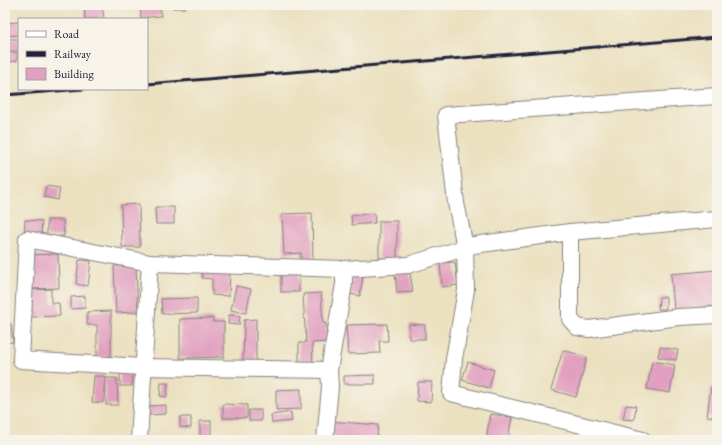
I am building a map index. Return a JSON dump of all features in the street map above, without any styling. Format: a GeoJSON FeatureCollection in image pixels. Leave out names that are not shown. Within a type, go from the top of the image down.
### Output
{"type":"FeatureCollection","features":[{"type":"Feature","properties":{"kind":"street"},"geometry":{"type":"LineString","coordinates":[[643,440],[451,393],[454,359],[466,290],[465,247],[456,203],[446,115],[717,96]]}},
{"type":"Feature","properties":{"kind":"street"},"geometry":{"type":"LineString","coordinates":[[329,370],[143,367],[21,360],[27,239],[150,263],[344,269],[408,265],[474,245],[570,232],[717,219]]}},
{"type":"Feature","properties":{"kind":"street"},"geometry":{"type":"LineString","coordinates":[[570,232],[570,319],[577,327],[589,329],[679,317],[717,315]]}},
{"type":"Feature","properties":{"kind":"street"},"geometry":{"type":"LineString","coordinates":[[139,440],[150,263]]}},
{"type":"Feature","properties":{"kind":"street"},"geometry":{"type":"LineString","coordinates":[[324,440],[330,387],[329,370],[344,284],[344,269]]}},
{"type":"Feature","properties":{"kind":"building"},"geometry":{"type":"Polygon","coordinates":[[[84,5],[102,5],[104,18],[85,18],[84,5]]]}},
{"type":"Feature","properties":{"kind":"building"},"geometry":{"type":"Polygon","coordinates":[[[140,5],[160,5],[161,16],[141,18],[140,5]]]}},
{"type":"Feature","properties":{"kind":"building"},"geometry":{"type":"Polygon","coordinates":[[[173,5],[185,5],[185,8],[173,8],[173,5]]]}},
{"type":"Feature","properties":{"kind":"building"},"geometry":{"type":"Polygon","coordinates":[[[460,5],[470,5],[470,8],[461,8],[460,5]]]}},
{"type":"Feature","properties":{"kind":"building"},"geometry":{"type":"Polygon","coordinates":[[[18,22],[18,35],[5,36],[5,23],[18,22]]]}},
{"type":"Feature","properties":{"kind":"building"},"geometry":{"type":"Polygon","coordinates":[[[5,39],[18,39],[18,51],[5,51],[5,39]]]}},
{"type":"Feature","properties":{"kind":"building"},"geometry":{"type":"Polygon","coordinates":[[[5,53],[17,53],[17,61],[5,62],[5,53]]]}},
{"type":"Feature","properties":{"kind":"building"},"geometry":{"type":"Polygon","coordinates":[[[46,186],[60,188],[58,200],[44,197],[46,186]]]}},
{"type":"Feature","properties":{"kind":"building"},"geometry":{"type":"Polygon","coordinates":[[[139,204],[140,247],[122,247],[121,205],[139,204]]]}},
{"type":"Feature","properties":{"kind":"building"},"geometry":{"type":"Polygon","coordinates":[[[155,207],[174,207],[174,224],[156,224],[155,207]]]}},
{"type":"Feature","properties":{"kind":"building"},"geometry":{"type":"Polygon","coordinates":[[[312,213],[313,262],[301,263],[301,253],[284,254],[282,214],[312,213]]]}},
{"type":"Feature","properties":{"kind":"building"},"geometry":{"type":"Polygon","coordinates":[[[374,213],[375,223],[352,225],[351,216],[374,213]]]}},
{"type":"Feature","properties":{"kind":"building"},"geometry":{"type":"Polygon","coordinates":[[[25,220],[42,221],[41,238],[24,237],[25,220]]]}},
{"type":"Feature","properties":{"kind":"building"},"geometry":{"type":"Polygon","coordinates":[[[47,220],[63,220],[64,236],[47,237],[47,220]]]}},
{"type":"Feature","properties":{"kind":"building"},"geometry":{"type":"Polygon","coordinates":[[[379,221],[397,221],[397,258],[379,258],[379,221]]]}},
{"type":"Feature","properties":{"kind":"building"},"geometry":{"type":"Polygon","coordinates":[[[58,254],[59,288],[31,289],[30,255],[58,254]]]}},
{"type":"Feature","properties":{"kind":"building"},"geometry":{"type":"Polygon","coordinates":[[[79,260],[91,261],[88,286],[76,284],[79,260]]]}},
{"type":"Feature","properties":{"kind":"building"},"geometry":{"type":"Polygon","coordinates":[[[455,262],[458,285],[442,287],[440,263],[455,262]]]}},
{"type":"Feature","properties":{"kind":"building"},"geometry":{"type":"Polygon","coordinates":[[[114,266],[136,266],[138,312],[116,313],[114,266]]]}},
{"type":"Feature","properties":{"kind":"building"},"geometry":{"type":"Polygon","coordinates":[[[202,268],[230,270],[229,296],[212,295],[212,279],[202,278],[202,268]]]}},
{"type":"Feature","properties":{"kind":"building"},"geometry":{"type":"Polygon","coordinates":[[[717,270],[717,306],[674,310],[671,274],[717,270]]]}},
{"type":"Feature","properties":{"kind":"building"},"geometry":{"type":"Polygon","coordinates":[[[281,272],[299,272],[299,292],[281,292],[281,272]]]}},
{"type":"Feature","properties":{"kind":"building"},"geometry":{"type":"Polygon","coordinates":[[[410,272],[413,292],[397,293],[395,273],[410,272]]]}},
{"type":"Feature","properties":{"kind":"building"},"geometry":{"type":"Polygon","coordinates":[[[353,273],[363,275],[360,296],[350,294],[353,273]]]}},
{"type":"Feature","properties":{"kind":"building"},"geometry":{"type":"Polygon","coordinates":[[[236,286],[251,289],[246,313],[231,310],[236,286]]]}},
{"type":"Feature","properties":{"kind":"building"},"geometry":{"type":"Polygon","coordinates":[[[51,289],[51,303],[59,303],[60,316],[30,317],[29,290],[51,289]]]}},
{"type":"Feature","properties":{"kind":"building"},"geometry":{"type":"Polygon","coordinates":[[[321,293],[323,323],[326,323],[327,342],[312,343],[313,364],[299,364],[299,343],[306,343],[303,294],[321,293]]]}},
{"type":"Feature","properties":{"kind":"building"},"geometry":{"type":"Polygon","coordinates":[[[85,296],[85,308],[71,309],[71,297],[85,296]]]}},
{"type":"Feature","properties":{"kind":"building"},"geometry":{"type":"Polygon","coordinates":[[[659,297],[666,297],[666,309],[658,309],[659,297]]]}},
{"type":"Feature","properties":{"kind":"building"},"geometry":{"type":"Polygon","coordinates":[[[197,298],[197,313],[162,314],[161,299],[197,298]]]}},
{"type":"Feature","properties":{"kind":"building"},"geometry":{"type":"Polygon","coordinates":[[[111,311],[111,356],[97,357],[97,325],[87,325],[87,312],[111,311]]]}},
{"type":"Feature","properties":{"kind":"building"},"geometry":{"type":"Polygon","coordinates":[[[229,315],[240,316],[239,325],[228,324],[229,315]]]}},
{"type":"Feature","properties":{"kind":"building"},"geometry":{"type":"Polygon","coordinates":[[[213,318],[213,322],[224,322],[224,357],[180,358],[180,319],[213,318]]]}},
{"type":"Feature","properties":{"kind":"building"},"geometry":{"type":"Polygon","coordinates":[[[256,319],[256,361],[243,361],[244,320],[256,319]]]}},
{"type":"Feature","properties":{"kind":"building"},"geometry":{"type":"Polygon","coordinates":[[[11,324],[13,342],[5,343],[5,325],[11,324]]]}},
{"type":"Feature","properties":{"kind":"building"},"geometry":{"type":"Polygon","coordinates":[[[387,324],[388,341],[379,341],[380,353],[348,354],[346,325],[387,324]]]}},
{"type":"Feature","properties":{"kind":"building"},"geometry":{"type":"Polygon","coordinates":[[[409,324],[425,325],[425,339],[409,339],[409,324]]]}},
{"type":"Feature","properties":{"kind":"building"},"geometry":{"type":"Polygon","coordinates":[[[660,347],[678,350],[676,360],[658,357],[660,347]]]}},
{"type":"Feature","properties":{"kind":"building"},"geometry":{"type":"Polygon","coordinates":[[[563,350],[587,357],[576,397],[551,390],[563,350]]]}},
{"type":"Feature","properties":{"kind":"building"},"geometry":{"type":"Polygon","coordinates":[[[652,361],[675,365],[670,393],[647,389],[652,361]]]}},
{"type":"Feature","properties":{"kind":"building"},"geometry":{"type":"Polygon","coordinates":[[[468,362],[494,370],[489,388],[462,380],[468,362]]]}},
{"type":"Feature","properties":{"kind":"building"},"geometry":{"type":"Polygon","coordinates":[[[120,371],[132,371],[132,386],[120,386],[120,371]]]}},
{"type":"Feature","properties":{"kind":"building"},"geometry":{"type":"Polygon","coordinates":[[[375,375],[375,384],[344,384],[344,376],[375,375]]]}},
{"type":"Feature","properties":{"kind":"building"},"geometry":{"type":"Polygon","coordinates":[[[94,376],[105,376],[103,403],[92,402],[94,376]]]}},
{"type":"Feature","properties":{"kind":"building"},"geometry":{"type":"Polygon","coordinates":[[[105,378],[117,378],[118,405],[106,405],[105,378]]]}},
{"type":"Feature","properties":{"kind":"building"},"geometry":{"type":"Polygon","coordinates":[[[418,382],[432,382],[431,402],[417,401],[418,382]]]}},
{"type":"Feature","properties":{"kind":"building"},"geometry":{"type":"Polygon","coordinates":[[[161,383],[168,383],[167,397],[160,396],[161,383]]]}},
{"type":"Feature","properties":{"kind":"building"},"geometry":{"type":"Polygon","coordinates":[[[711,387],[717,388],[717,418],[707,416],[711,387]]]}},
{"type":"Feature","properties":{"kind":"building"},"geometry":{"type":"Polygon","coordinates":[[[301,389],[301,409],[276,410],[276,390],[301,389]]]}},
{"type":"Feature","properties":{"kind":"building"},"geometry":{"type":"Polygon","coordinates":[[[223,404],[247,405],[247,418],[223,418],[223,404]]]}},
{"type":"Feature","properties":{"kind":"building"},"geometry":{"type":"Polygon","coordinates":[[[166,405],[166,414],[149,415],[149,406],[166,405]]]}},
{"type":"Feature","properties":{"kind":"building"},"geometry":{"type":"Polygon","coordinates":[[[626,405],[636,406],[634,420],[623,419],[626,405]]]}},
{"type":"Feature","properties":{"kind":"building"},"geometry":{"type":"Polygon","coordinates":[[[249,410],[261,410],[261,421],[249,421],[249,410]]]}},
{"type":"Feature","properties":{"kind":"building"},"geometry":{"type":"Polygon","coordinates":[[[291,412],[292,421],[272,423],[271,415],[291,412]]]}},
{"type":"Feature","properties":{"kind":"building"},"geometry":{"type":"Polygon","coordinates":[[[490,414],[512,417],[508,440],[486,440],[490,414]]]}},
{"type":"Feature","properties":{"kind":"building"},"geometry":{"type":"Polygon","coordinates":[[[180,417],[191,417],[191,428],[180,427],[180,417]]]}},
{"type":"Feature","properties":{"kind":"building"},"geometry":{"type":"Polygon","coordinates":[[[200,421],[211,421],[211,440],[200,440],[200,421]]]}},
{"type":"Feature","properties":{"kind":"building"},"geometry":{"type":"Polygon","coordinates":[[[329,421],[378,425],[377,440],[327,440],[329,421]]]}},
{"type":"Feature","properties":{"kind":"railway"},"geometry":{"type":"LineString","coordinates":[[148,84],[717,37]]}},
{"type":"Feature","properties":{"kind":"railway"},"geometry":{"type":"LineString","coordinates":[[5,95],[70,90]]}}]}
